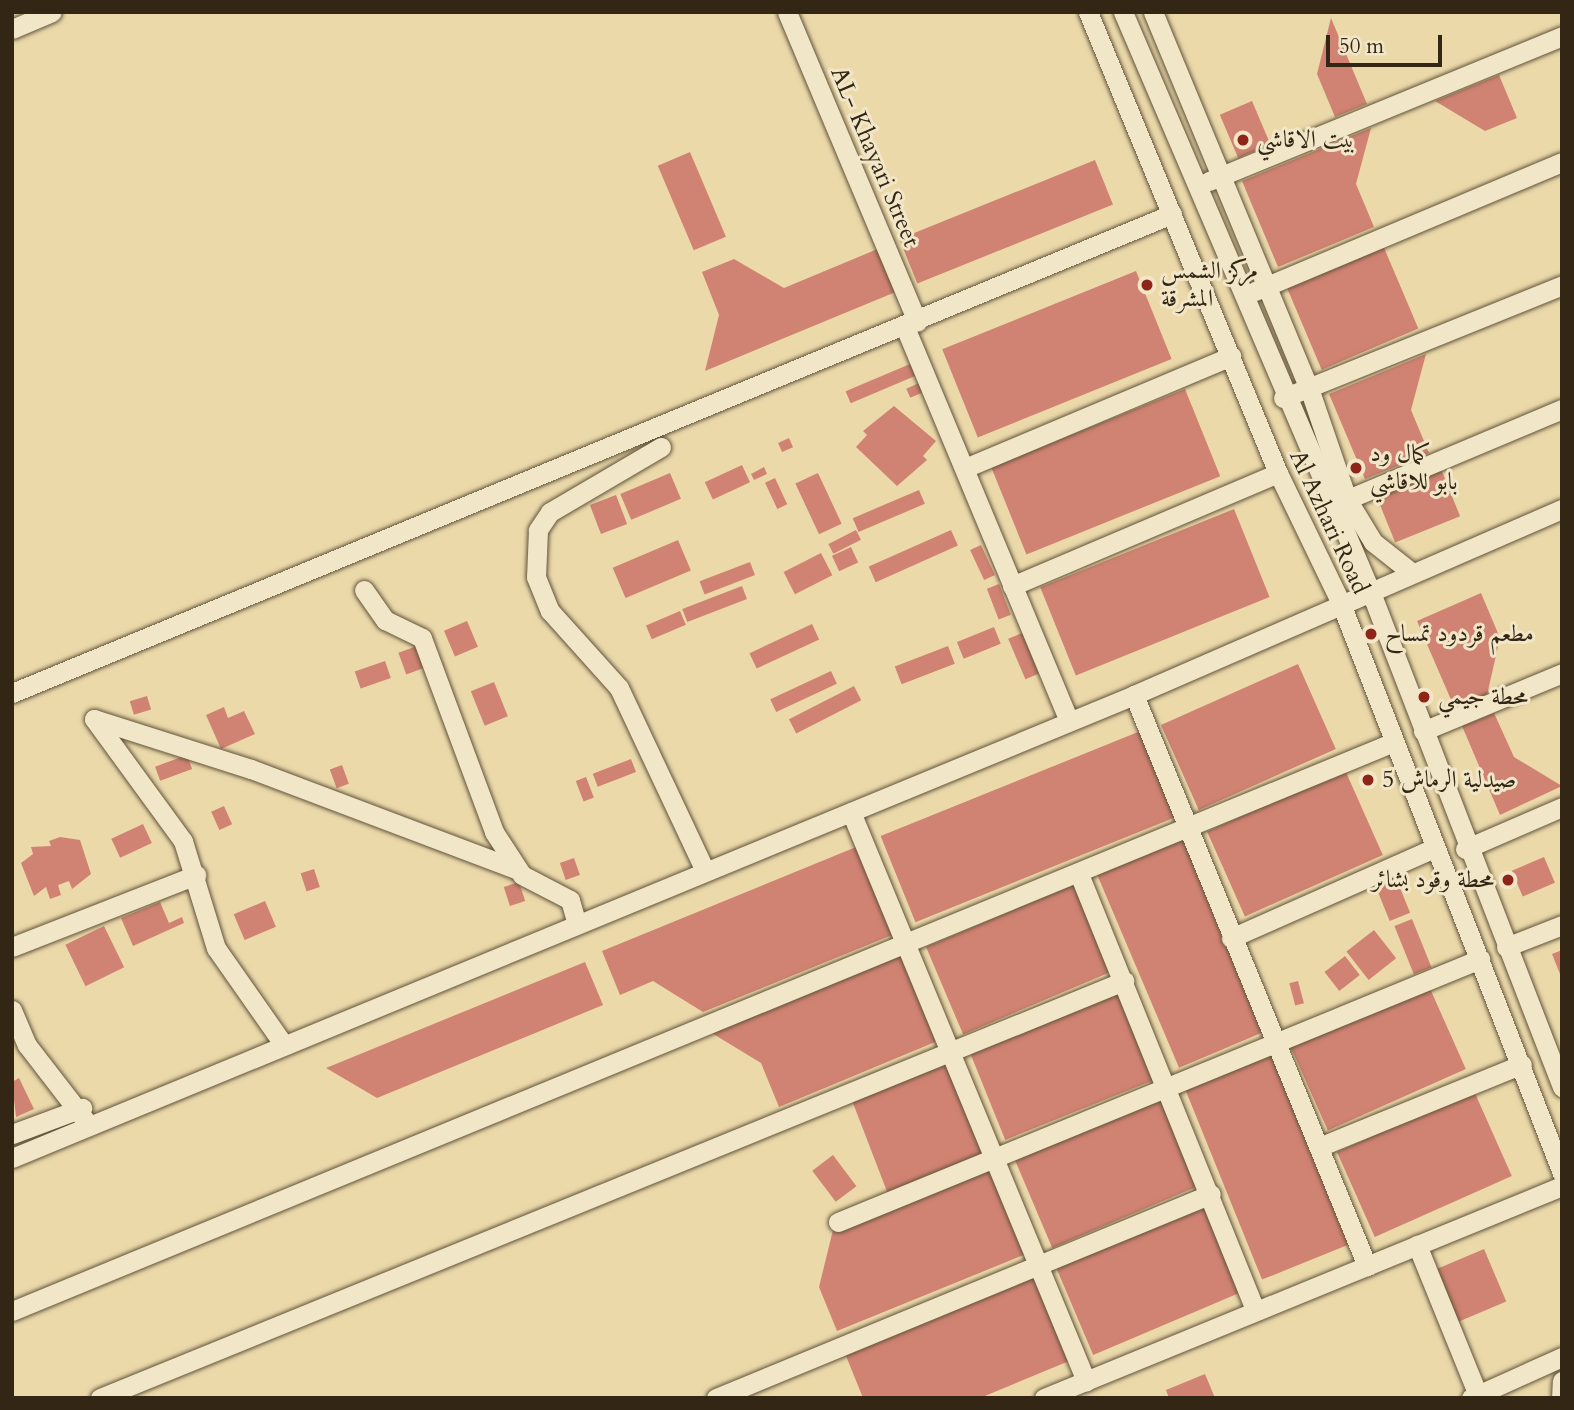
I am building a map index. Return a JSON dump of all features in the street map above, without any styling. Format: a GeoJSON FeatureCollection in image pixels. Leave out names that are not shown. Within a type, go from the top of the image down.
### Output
{"type":"FeatureCollection","features":[{"type":"Feature","properties":{"kind":"street"},"geometry":{"type":"LineString","coordinates":[[12,30],[52,12]]}},
{"type":"Feature","properties":{"kind":"street","name":"AL- Khayari Street"},"geometry":{"type":"LineString","coordinates":[[787,12],[965,468],[1069,721]]}},
{"type":"Feature","properties":{"kind":"street","name":"Al Azhari Road"},"geometry":{"type":"LineString","coordinates":[[1088,12],[1278,473],[1340,601],[1434,848],[1522,1064],[1562,1173]]}},
{"type":"Feature","properties":{"kind":"street","name":"Al Azhari Road"},"geometry":{"type":"LineString","coordinates":[[1123,12],[1198,185],[1283,398],[1340,503],[1465,849],[1506,947],[1554,1044],[1562,1087]]}},
{"type":"Feature","properties":{"kind":"street"},"geometry":{"type":"LineString","coordinates":[[1153,12],[1264,286],[1309,388],[1340,503],[1373,542],[1411,572]]}},
{"type":"Feature","properties":{"kind":"street"},"geometry":{"type":"LineString","coordinates":[[1198,185],[1562,36]]}},
{"type":"Feature","properties":{"kind":"street"},"geometry":{"type":"LineString","coordinates":[[1244,296],[1562,162]]}},
{"type":"Feature","properties":{"kind":"street"},"geometry":{"type":"LineString","coordinates":[[12,693],[1172,214]]}},
{"type":"Feature","properties":{"kind":"street"},"geometry":{"type":"LineString","coordinates":[[1283,398],[1562,285]]}},
{"type":"Feature","properties":{"kind":"street"},"geometry":{"type":"LineString","coordinates":[[965,468],[1231,356]]}},
{"type":"Feature","properties":{"kind":"street"},"geometry":{"type":"LineString","coordinates":[[1340,503],[1562,409]]}},
{"type":"Feature","properties":{"kind":"street"},"geometry":{"type":"LineString","coordinates":[[661,447],[550,512],[538,530],[536,577],[550,611],[619,688],[705,872]]}},
{"type":"Feature","properties":{"kind":"street"},"geometry":{"type":"LineString","coordinates":[[1012,586],[1278,473]]}},
{"type":"Feature","properties":{"kind":"street"},"geometry":{"type":"LineString","coordinates":[[12,1134],[85,1116],[284,1045],[1134,695],[1340,601],[1562,509]]}},
{"type":"Feature","properties":{"kind":"street"},"geometry":{"type":"LineString","coordinates":[[364,590],[385,621],[422,638],[494,832],[516,869]]}},
{"type":"Feature","properties":{"kind":"street"},"geometry":{"type":"LineString","coordinates":[[1423,731],[1562,673]]}},
{"type":"Feature","properties":{"kind":"street"},"geometry":{"type":"LineString","coordinates":[[1134,695],[1182,825],[1367,1266]]}},
{"type":"Feature","properties":{"kind":"street"},"geometry":{"type":"LineString","coordinates":[[284,1045],[216,948],[196,875],[148,788],[94,719],[251,769],[516,869],[569,900],[577,924]]}},
{"type":"Feature","properties":{"kind":"street"},"geometry":{"type":"LineString","coordinates":[[12,1311],[1079,874],[1182,825],[1394,742]]}},
{"type":"Feature","properties":{"kind":"street"},"geometry":{"type":"LineString","coordinates":[[1465,849],[1562,807]]}},
{"type":"Feature","properties":{"kind":"street"},"geometry":{"type":"LineString","coordinates":[[850,812],[1042,1264],[1086,1381]]}},
{"type":"Feature","properties":{"kind":"street"},"geometry":{"type":"LineString","coordinates":[[1231,938],[1434,848]]}},
{"type":"Feature","properties":{"kind":"street"},"geometry":{"type":"LineString","coordinates":[[1079,874],[1168,1087],[1256,1311]]}},
{"type":"Feature","properties":{"kind":"street"},"geometry":{"type":"LineString","coordinates":[[12,947],[196,875]]}},
{"type":"Feature","properties":{"kind":"street"},"geometry":{"type":"LineString","coordinates":[[1506,947],[1562,925]]}},
{"type":"Feature","properties":{"kind":"street"},"geometry":{"type":"LineString","coordinates":[[838,1223],[1480,959]]}},
{"type":"Feature","properties":{"kind":"street"},"geometry":{"type":"LineString","coordinates":[[100,1398],[951,1049],[1124,981]]}},
{"type":"Feature","properties":{"kind":"street"},"geometry":{"type":"LineString","coordinates":[[12,1010],[40,1063],[85,1116]]}},
{"type":"Feature","properties":{"kind":"street"},"geometry":{"type":"LineString","coordinates":[[1319,1147],[1522,1064]]}},
{"type":"Feature","properties":{"kind":"street"},"geometry":{"type":"LineString","coordinates":[[12,1158],[85,1116]]}},
{"type":"Feature","properties":{"kind":"street"},"geometry":{"type":"LineString","coordinates":[[1044,1398],[1562,1186]]}},
{"type":"Feature","properties":{"kind":"street"},"geometry":{"type":"LineString","coordinates":[[716,1398],[1211,1194]]}},
{"type":"Feature","properties":{"kind":"street"},"geometry":{"type":"LineString","coordinates":[[1417,1245],[1475,1396],[1562,1357]]}},
{"type":"Feature","properties":{"kind":"street"},"geometry":{"type":"LineString","coordinates":[[1560,1398],[1562,1381]]}},
{"type":"Feature","properties":{"kind":"building"},"geometry":{"type":"Polygon","coordinates":[[[1331,18],[1367,104],[1335,117],[1317,74],[1331,18]]]}},
{"type":"Feature","properties":{"kind":"building"},"geometry":{"type":"Polygon","coordinates":[[[1499,75],[1517,118],[1485,131],[1435,101],[1499,75]]]}},
{"type":"Feature","properties":{"kind":"building"},"geometry":{"type":"Polygon","coordinates":[[[1252,101],[1270,144],[1238,158],[1220,115],[1252,101]]]}},
{"type":"Feature","properties":{"kind":"building"},"geometry":{"type":"Polygon","coordinates":[[[1371,128],[1356,184],[1374,227],[1278,267],[1242,181],[1371,128]]]}},
{"type":"Feature","properties":{"kind":"building"},"geometry":{"type":"Polygon","coordinates":[[[690,152],[726,237],[694,250],[658,166],[690,152]]]}},
{"type":"Feature","properties":{"kind":"building"},"geometry":{"type":"Polygon","coordinates":[[[1095,160],[1113,205],[917,284],[899,239],[1095,160]]]}},
{"type":"Feature","properties":{"kind":"building"},"geometry":{"type":"Polygon","coordinates":[[[1382,243],[1418,329],[1322,370],[1285,284],[1382,243]]]}},
{"type":"Feature","properties":{"kind":"building"},"geometry":{"type":"Polygon","coordinates":[[[880,248],[898,291],[705,371],[719,315],[702,272],[734,259],[784,288],[880,248]]]}},
{"type":"Feature","properties":{"kind":"building"},"geometry":{"type":"Polygon","coordinates":[[[1136,271],[1172,359],[978,437],[942,349],[1136,271]]]}},
{"type":"Feature","properties":{"kind":"building"},"geometry":{"type":"Polygon","coordinates":[[[1426,354],[1411,410],[1429,453],[1365,479],[1329,394],[1426,354]]]}},
{"type":"Feature","properties":{"kind":"building"},"geometry":{"type":"Polygon","coordinates":[[[910,364],[915,376],[851,403],[846,391],[910,364]]]}},
{"type":"Feature","properties":{"kind":"building"},"geometry":{"type":"Polygon","coordinates":[[[919,383],[923,392],[910,398],[906,389],[919,383]]]}},
{"type":"Feature","properties":{"kind":"building"},"geometry":{"type":"Polygon","coordinates":[[[1185,389],[1220,476],[1026,554],[991,467],[1185,389]]]}},
{"type":"Feature","properties":{"kind":"building"},"geometry":{"type":"Polygon","coordinates":[[[894,406],[936,441],[923,456],[927,460],[897,486],[856,447],[867,435],[863,431],[894,406]]]}},
{"type":"Feature","properties":{"kind":"building"},"geometry":{"type":"Polygon","coordinates":[[[789,438],[793,447],[782,452],[778,443],[789,438]]]}},
{"type":"Feature","properties":{"kind":"building"},"geometry":{"type":"Polygon","coordinates":[[[742,465],[750,482],[713,500],[705,482],[742,465]]]}},
{"type":"Feature","properties":{"kind":"building"},"geometry":{"type":"Polygon","coordinates":[[[764,467],[767,474],[754,480],[751,474],[764,467]]]}},
{"type":"Feature","properties":{"kind":"building"},"geometry":{"type":"Polygon","coordinates":[[[1441,469],[1460,516],[1395,543],[1376,495],[1441,469]]]}},
{"type":"Feature","properties":{"kind":"building"},"geometry":{"type":"Polygon","coordinates":[[[670,473],[681,499],[631,520],[620,494],[670,473]]]}},
{"type":"Feature","properties":{"kind":"building"},"geometry":{"type":"Polygon","coordinates":[[[818,473],[842,524],[819,534],[795,484],[818,473]]]}},
{"type":"Feature","properties":{"kind":"building"},"geometry":{"type":"Polygon","coordinates":[[[775,478],[787,504],[777,509],[765,483],[775,478]]]}},
{"type":"Feature","properties":{"kind":"building"},"geometry":{"type":"Polygon","coordinates":[[[919,490],[925,504],[859,532],[853,518],[919,490]]]}},
{"type":"Feature","properties":{"kind":"building"},"geometry":{"type":"Polygon","coordinates":[[[616,495],[627,524],[601,534],[590,505],[616,495]]]}},
{"type":"Feature","properties":{"kind":"building"},"geometry":{"type":"Polygon","coordinates":[[[1234,509],[1270,597],[1076,675],[1040,587],[1234,509]]]}},
{"type":"Feature","properties":{"kind":"building"},"geometry":{"type":"Polygon","coordinates":[[[856,530],[861,540],[833,554],[828,544],[856,530]]]}},
{"type":"Feature","properties":{"kind":"building"},"geometry":{"type":"Polygon","coordinates":[[[951,530],[958,546],[876,582],[869,567],[951,530]]]}},
{"type":"Feature","properties":{"kind":"building"},"geometry":{"type":"Polygon","coordinates":[[[678,540],[691,570],[626,598],[613,568],[678,540]]]}},
{"type":"Feature","properties":{"kind":"building"},"geometry":{"type":"Polygon","coordinates":[[[981,545],[995,575],[984,580],[970,550],[981,545]]]}},
{"type":"Feature","properties":{"kind":"building"},"geometry":{"type":"Polygon","coordinates":[[[851,547],[858,562],[839,571],[832,556],[851,547]]]}},
{"type":"Feature","properties":{"kind":"building"},"geometry":{"type":"Polygon","coordinates":[[[821,553],[832,575],[795,594],[784,572],[821,553]]]}},
{"type":"Feature","properties":{"kind":"building"},"geometry":{"type":"Polygon","coordinates":[[[750,562],[755,575],[705,594],[700,581],[750,562]]]}},
{"type":"Feature","properties":{"kind":"building"},"geometry":{"type":"Polygon","coordinates":[[[999,584],[1011,615],[999,619],[987,589],[999,584]]]}},
{"type":"Feature","properties":{"kind":"building"},"geometry":{"type":"Polygon","coordinates":[[[742,586],[747,599],[687,622],[682,609],[742,586]]]}},
{"type":"Feature","properties":{"kind":"building"},"geometry":{"type":"Polygon","coordinates":[[[1481,593],[1500,638],[1487,695],[1455,709],[1417,621],[1481,593]]]}},
{"type":"Feature","properties":{"kind":"building"},"geometry":{"type":"Polygon","coordinates":[[[680,611],[686,625],[652,639],[646,625],[680,611]]]}},
{"type":"Feature","properties":{"kind":"building"},"geometry":{"type":"Polygon","coordinates":[[[467,621],[478,647],[455,657],[444,631],[467,621]]]}},
{"type":"Feature","properties":{"kind":"building"},"geometry":{"type":"Polygon","coordinates":[[[812,624],[819,639],[757,669],[749,653],[812,624]]]}},
{"type":"Feature","properties":{"kind":"building"},"geometry":{"type":"Polygon","coordinates":[[[994,627],[1001,644],[964,659],[957,642],[994,627]]]}},
{"type":"Feature","properties":{"kind":"building"},"geometry":{"type":"Polygon","coordinates":[[[1022,633],[1039,674],[1025,679],[1008,639],[1022,633]]]}},
{"type":"Feature","properties":{"kind":"building"},"geometry":{"type":"Polygon","coordinates":[[[420,645],[428,667],[406,674],[398,653],[420,645]]]}},
{"type":"Feature","properties":{"kind":"building"},"geometry":{"type":"Polygon","coordinates":[[[948,646],[955,664],[902,684],[895,666],[948,646]]]}},
{"type":"Feature","properties":{"kind":"building"},"geometry":{"type":"Polygon","coordinates":[[[385,661],[391,678],[361,688],[355,671],[385,661]]]}},
{"type":"Feature","properties":{"kind":"building"},"geometry":{"type":"Polygon","coordinates":[[[1298,664],[1336,749],[1199,810],[1161,725],[1298,664]]]}},
{"type":"Feature","properties":{"kind":"building"},"geometry":{"type":"Polygon","coordinates":[[[831,671],[837,684],[776,712],[770,699],[831,671]]]}},
{"type":"Feature","properties":{"kind":"building"},"geometry":{"type":"Polygon","coordinates":[[[494,682],[508,716],[485,726],[471,691],[494,682]]]}},
{"type":"Feature","properties":{"kind":"building"},"geometry":{"type":"Polygon","coordinates":[[[854,686],[861,700],[796,733],[789,719],[854,686]]]}},
{"type":"Feature","properties":{"kind":"building"},"geometry":{"type":"Polygon","coordinates":[[[147,696],[151,709],[134,715],[130,701],[147,696]]]}},
{"type":"Feature","properties":{"kind":"building"},"geometry":{"type":"Polygon","coordinates":[[[224,707],[228,718],[244,711],[255,734],[221,749],[206,715],[224,707]]]}},
{"type":"Feature","properties":{"kind":"building"},"geometry":{"type":"Polygon","coordinates":[[[1494,713],[1514,757],[1562,786],[1500,815],[1462,726],[1494,713]]]}},
{"type":"Feature","properties":{"kind":"building"},"geometry":{"type":"Polygon","coordinates":[[[1143,730],[1178,816],[915,922],[881,836],[1143,730]]]}},
{"type":"Feature","properties":{"kind":"building"},"geometry":{"type":"Polygon","coordinates":[[[187,755],[192,769],[160,781],[155,767],[187,755]]]}},
{"type":"Feature","properties":{"kind":"building"},"geometry":{"type":"Polygon","coordinates":[[[631,759],[636,772],[598,787],[593,774],[631,759]]]}},
{"type":"Feature","properties":{"kind":"building"},"geometry":{"type":"Polygon","coordinates":[[[342,765],[349,784],[337,788],[330,769],[342,765]]]}},
{"type":"Feature","properties":{"kind":"building"},"geometry":{"type":"Polygon","coordinates":[[[1345,770],[1383,855],[1245,916],[1207,831],[1345,770]]]}},
{"type":"Feature","properties":{"kind":"building"},"geometry":{"type":"Polygon","coordinates":[[[586,777],[594,798],[584,801],[576,781],[586,777]]]}},
{"type":"Feature","properties":{"kind":"building"},"geometry":{"type":"Polygon","coordinates":[[[224,806],[232,824],[219,830],[211,812],[224,806]]]}},
{"type":"Feature","properties":{"kind":"building"},"geometry":{"type":"Polygon","coordinates":[[[143,824],[152,843],[120,858],[111,839],[143,824]]]}},
{"type":"Feature","properties":{"kind":"building"},"geometry":{"type":"Polygon","coordinates":[[[60,837],[80,840],[91,874],[72,889],[69,881],[58,885],[61,895],[50,899],[46,887],[34,896],[21,863],[33,854],[31,847],[51,846],[49,841],[60,837]]]}},
{"type":"Feature","properties":{"kind":"building"},"geometry":{"type":"Polygon","coordinates":[[[1183,839],[1265,1031],[1179,1068],[1097,875],[1183,839]]]}},
{"type":"Feature","properties":{"kind":"building"},"geometry":{"type":"Polygon","coordinates":[[[861,845],[897,933],[703,1012],[653,981],[620,995],[602,951],[861,845]]]}},
{"type":"Feature","properties":{"kind":"building"},"geometry":{"type":"Polygon","coordinates":[[[1544,857],[1555,883],[1523,896],[1512,871],[1544,857]]]}},
{"type":"Feature","properties":{"kind":"building"},"geometry":{"type":"Polygon","coordinates":[[[574,858],[580,875],[566,880],[560,863],[574,858]]]}},
{"type":"Feature","properties":{"kind":"building"},"geometry":{"type":"Polygon","coordinates":[[[314,869],[320,887],[307,891],[301,873],[314,869]]]}},
{"type":"Feature","properties":{"kind":"building"},"geometry":{"type":"Polygon","coordinates":[[[1394,873],[1410,913],[1390,921],[1374,881],[1394,873]]]}},
{"type":"Feature","properties":{"kind":"building"},"geometry":{"type":"Polygon","coordinates":[[[519,882],[525,901],[510,906],[504,887],[519,882]]]}},
{"type":"Feature","properties":{"kind":"building"},"geometry":{"type":"Polygon","coordinates":[[[1077,883],[1114,970],[963,1035],[926,947],[1077,883]]]}},
{"type":"Feature","properties":{"kind":"building"},"geometry":{"type":"Polygon","coordinates":[[[265,901],[276,927],[245,940],[234,914],[265,901]]]}},
{"type":"Feature","properties":{"kind":"building"},"geometry":{"type":"Polygon","coordinates":[[[160,902],[169,923],[182,917],[184,923],[133,946],[121,918],[160,902]]]}},
{"type":"Feature","properties":{"kind":"building"},"geometry":{"type":"Polygon","coordinates":[[[1412,919],[1431,967],[1414,974],[1394,926],[1412,919]]]}},
{"type":"Feature","properties":{"kind":"building"},"geometry":{"type":"Polygon","coordinates":[[[104,926],[124,967],[86,986],[65,945],[104,926]]]}},
{"type":"Feature","properties":{"kind":"building"},"geometry":{"type":"Polygon","coordinates":[[[1374,930],[1396,958],[1369,980],[1346,952],[1374,930]]]}},
{"type":"Feature","properties":{"kind":"building"},"geometry":{"type":"Polygon","coordinates":[[[1562,950],[1562,979],[1552,954],[1562,950]]]}},
{"type":"Feature","properties":{"kind":"building"},"geometry":{"type":"Polygon","coordinates":[[[904,953],[940,1040],[779,1107],[761,1063],[710,1032],[904,953]]]}},
{"type":"Feature","properties":{"kind":"building"},"geometry":{"type":"Polygon","coordinates":[[[1345,956],[1360,975],[1339,991],[1325,972],[1345,956]]]}},
{"type":"Feature","properties":{"kind":"building"},"geometry":{"type":"Polygon","coordinates":[[[585,962],[603,1005],[377,1098],[326,1068],[585,962]]]}},
{"type":"Feature","properties":{"kind":"building"},"geometry":{"type":"Polygon","coordinates":[[[1298,981],[1304,1003],[1295,1006],[1289,983],[1298,981]]]}},
{"type":"Feature","properties":{"kind":"building"},"geometry":{"type":"Polygon","coordinates":[[[1428,984],[1466,1069],[1328,1130],[1290,1045],[1428,984]]]}},
{"type":"Feature","properties":{"kind":"building"},"geometry":{"type":"Polygon","coordinates":[[[1123,991],[1158,1078],[1005,1140],[970,1053],[1123,991]]]}},
{"type":"Feature","properties":{"kind":"building"},"geometry":{"type":"Polygon","coordinates":[[[1270,1051],[1348,1245],[1262,1280],[1184,1086],[1270,1051]]]}},
{"type":"Feature","properties":{"kind":"building"},"geometry":{"type":"Polygon","coordinates":[[[949,1060],[985,1154],[887,1192],[851,1098],[949,1060]]]}},
{"type":"Feature","properties":{"kind":"building"},"geometry":{"type":"Polygon","coordinates":[[[19,1078],[34,1109],[16,1117],[12,1082],[19,1078]]]}},
{"type":"Feature","properties":{"kind":"building"},"geometry":{"type":"Polygon","coordinates":[[[1474,1091],[1512,1176],[1375,1237],[1337,1152],[1474,1091]]]}},
{"type":"Feature","properties":{"kind":"building"},"geometry":{"type":"Polygon","coordinates":[[[1167,1096],[1204,1183],[1052,1248],[1015,1160],[1167,1096]]]}},
{"type":"Feature","properties":{"kind":"building"},"geometry":{"type":"Polygon","coordinates":[[[833,1155],[856,1186],[836,1202],[812,1171],[833,1155]]]}},
{"type":"Feature","properties":{"kind":"building"},"geometry":{"type":"Polygon","coordinates":[[[995,1164],[1031,1252],[837,1331],[819,1287],[833,1230],[995,1164]]]}},
{"type":"Feature","properties":{"kind":"building"},"geometry":{"type":"Polygon","coordinates":[[[1208,1203],[1245,1290],[1093,1355],[1056,1267],[1208,1203]]]}},
{"type":"Feature","properties":{"kind":"building"},"geometry":{"type":"Polygon","coordinates":[[[1484,1249],[1506,1301],[1458,1322],[1436,1269],[1484,1249]]]}},
{"type":"Feature","properties":{"kind":"building"},"geometry":{"type":"Polygon","coordinates":[[[1038,1272],[1074,1359],[980,1398],[863,1398],[844,1351],[1038,1272]]]}},
{"type":"Feature","properties":{"kind":"building"},"geometry":{"type":"Polygon","coordinates":[[[1205,1374],[1215,1398],[1169,1398],[1166,1390],[1205,1374]]]}},
{"type":"Feature","properties":{"kind":"place","name":"بيت الاقاشي"},"geometry":{"type":"Point","coordinates":[1243,140]}},
{"type":"Feature","properties":{"kind":"place","name":"مركز الشمس المشرقة"},"geometry":{"type":"Point","coordinates":[1147,285]}},
{"type":"Feature","properties":{"kind":"place","name":"كمال ود بابو للاقاشي"},"geometry":{"type":"Point","coordinates":[1356,468]}},
{"type":"Feature","properties":{"kind":"place","name":"مطعم قردود تمساح"},"geometry":{"type":"Point","coordinates":[1371,634]}},
{"type":"Feature","properties":{"kind":"place","name":"محطة جيمي"},"geometry":{"type":"Point","coordinates":[1424,697]}},
{"type":"Feature","properties":{"kind":"place","name":"صيدلية الرماش 5"},"geometry":{"type":"Point","coordinates":[1368,780]}},
{"type":"Feature","properties":{"kind":"place","name":"محطة وقود بشائر"},"geometry":{"type":"Point","coordinates":[1508,880]}}]}
